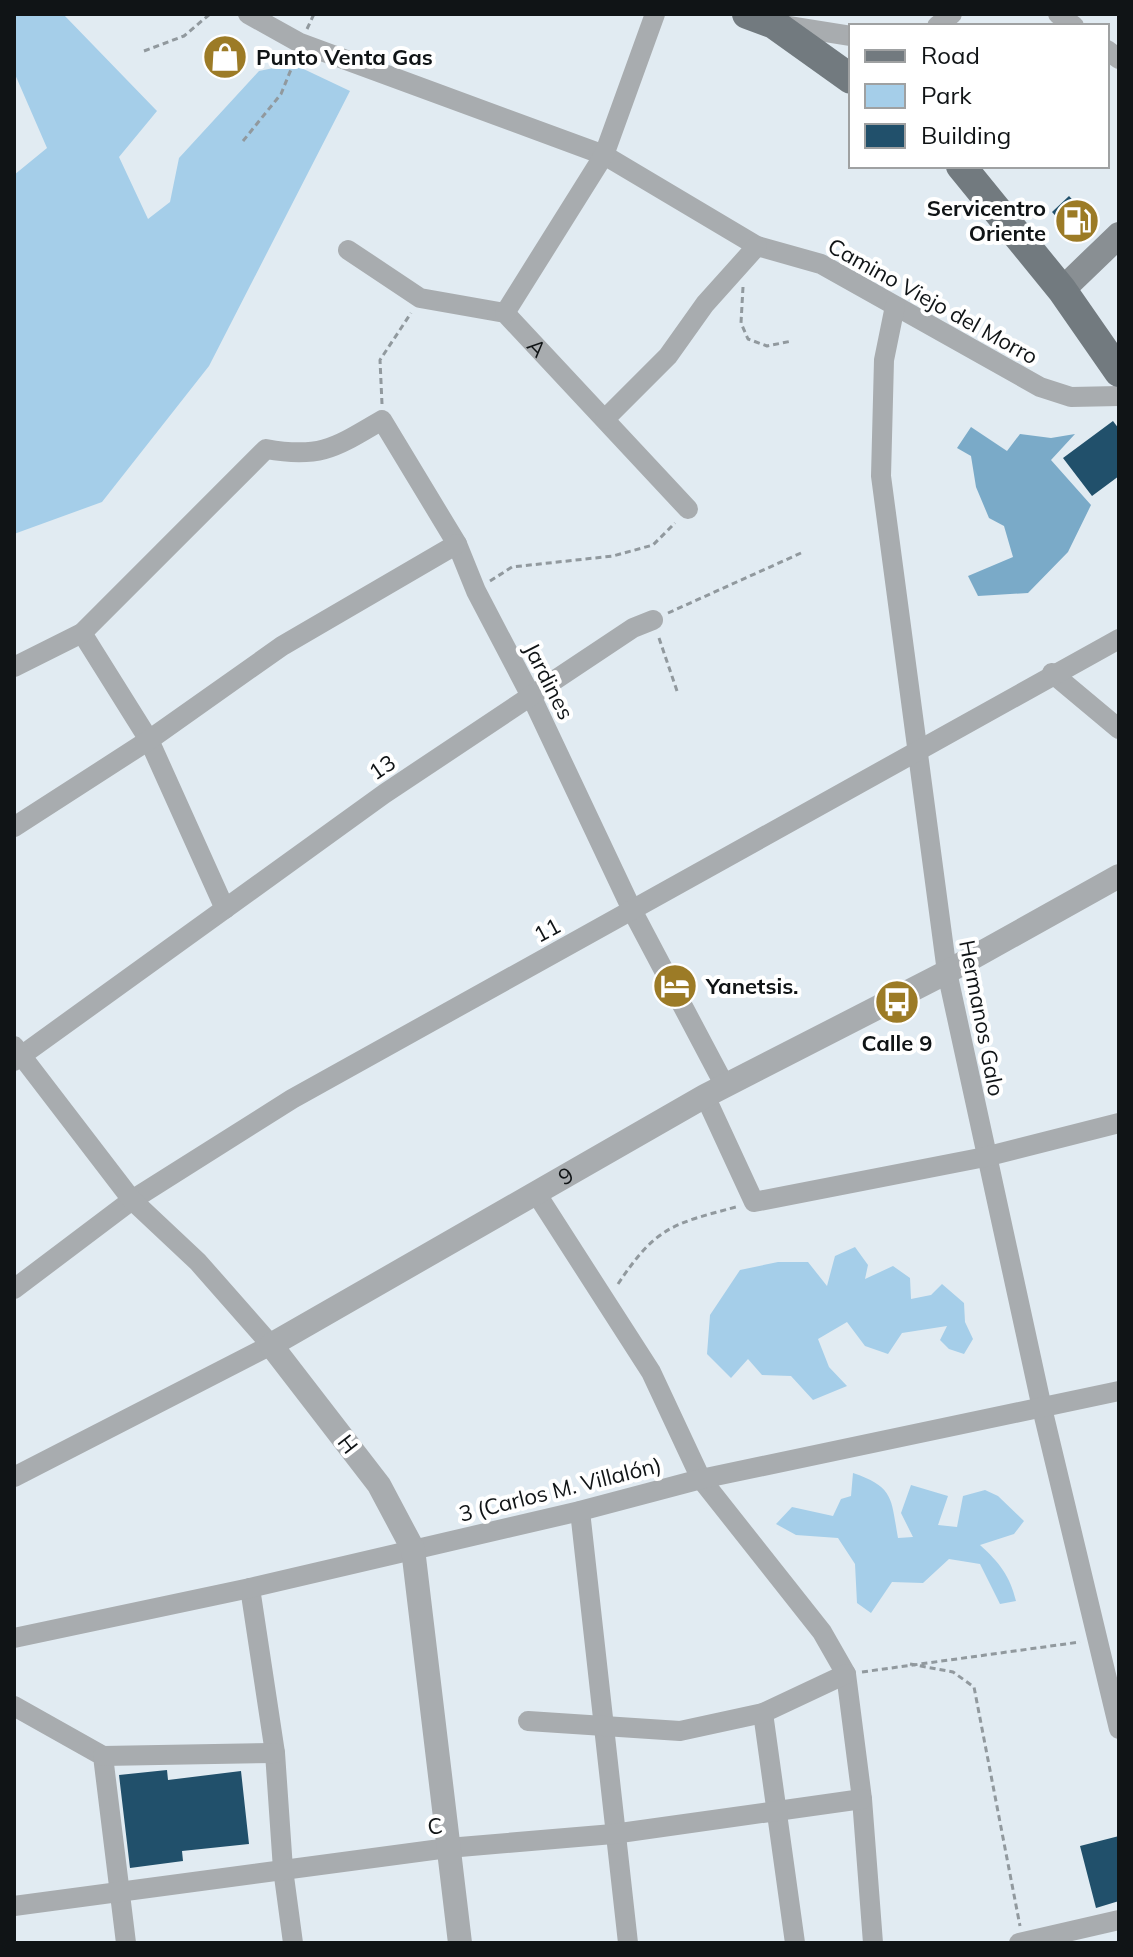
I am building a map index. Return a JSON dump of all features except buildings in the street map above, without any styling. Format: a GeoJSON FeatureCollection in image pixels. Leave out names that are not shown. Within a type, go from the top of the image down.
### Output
{"type":"FeatureCollection","features":[{"type":"Feature","properties":{"kind":"main road"},"geometry":{"type":"LineString","coordinates":[[760,19],[849,78]]}},
{"type":"Feature","properties":{"kind":"main road"},"geometry":{"type":"LineString","coordinates":[[963,168],[1062,290],[1119,372]]}},
{"type":"Feature","properties":{"kind":"main road"},"geometry":{"type":"LineString","coordinates":[[1062,290],[1119,235]]}},
{"type":"Feature","properties":{"kind":"street","name":"Camino Viejo del Morro"},"geometry":{"type":"LineString","coordinates":[[248,14],[300,43],[604,155],[757,246],[821,264],[1040,387],[1071,397],[1119,396]]}},
{"type":"Feature","properties":{"kind":"street"},"geometry":{"type":"LineString","coordinates":[[348,250],[420,298],[505,313],[604,155],[655,14]]}},
{"type":"Feature","properties":{"kind":"street"},"geometry":{"type":"LineString","coordinates":[[760,19],[849,36]]}},
{"type":"Feature","properties":{"kind":"street"},"geometry":{"type":"LineString","coordinates":[[605,419],[668,356],[705,304],[757,246]]}},
{"type":"Feature","properties":{"kind":"street","name":"Hermanos Galo"},"geometry":{"type":"LineString","coordinates":[[895,306],[884,360],[881,476],[947,972],[1042,1408],[1110,1638],[1119,1729]]}},
{"type":"Feature","properties":{"kind":"street","name":"A"},"geometry":{"type":"LineString","coordinates":[[505,313],[688,509]]}},
{"type":"Feature","properties":{"kind":"street"},"geometry":{"type":"LineString","coordinates":[[14,667],[82,633],[266,449],[301,455],[335,448],[382,420]]}},
{"type":"Feature","properties":{"kind":"street","name":"Jardines"},"geometry":{"type":"LineString","coordinates":[[382,420],[457,544],[476,591],[532,698],[715,1091],[754,1202]]}},
{"type":"Feature","properties":{"kind":"street"},"geometry":{"type":"LineString","coordinates":[[14,827],[149,740],[282,646],[457,544]]}},
{"type":"Feature","properties":{"kind":"street","name":"13"},"geometry":{"type":"LineString","coordinates":[[16,1054],[384,794],[633,628],[653,620]]}},
{"type":"Feature","properties":{"kind":"street"},"geometry":{"type":"LineString","coordinates":[[82,633],[149,740],[225,909]]}},
{"type":"Feature","properties":{"kind":"street","name":"11"},"geometry":{"type":"LineString","coordinates":[[14,1289],[132,1200],[292,1099],[633,912],[915,749],[1119,639]]}},
{"type":"Feature","properties":{"kind":"street"},"geometry":{"type":"LineString","coordinates":[[1052,673],[1119,729]]}},
{"type":"Feature","properties":{"kind":"street","name":"9"},"geometry":{"type":"LineString","coordinates":[[14,1477],[271,1345],[715,1091],[947,972],[1119,876]]}},
{"type":"Feature","properties":{"kind":"street","name":"H"},"geometry":{"type":"LineString","coordinates":[[16,1054],[132,1200],[198,1262],[271,1345],[379,1485],[413,1549],[460,1943]]}},
{"type":"Feature","properties":{"kind":"street"},"geometry":{"type":"LineString","coordinates":[[754,1202],[985,1157],[1119,1123]]}},
{"type":"Feature","properties":{"kind":"street"},"geometry":{"type":"LineString","coordinates":[[536,1193],[651,1372],[701,1479],[822,1632],[846,1674],[862,1799],[873,1943]]}},
{"type":"Feature","properties":{"kind":"street","name":"3 (Carlos M. Villalón)"},"geometry":{"type":"LineString","coordinates":[[14,1638],[250,1588],[580,1511],[701,1479],[1119,1391]]}},
{"type":"Feature","properties":{"kind":"street"},"geometry":{"type":"LineString","coordinates":[[580,1511],[613,1834],[628,1943]]}},
{"type":"Feature","properties":{"kind":"street"},"geometry":{"type":"LineString","coordinates":[[250,1588],[275,1753],[283,1869],[293,1943]]}},
{"type":"Feature","properties":{"kind":"street"},"geometry":{"type":"LineString","coordinates":[[528,1721],[680,1731],[763,1713],[846,1674]]}},
{"type":"Feature","properties":{"kind":"street"},"geometry":{"type":"LineString","coordinates":[[14,1706],[103,1756],[275,1753]]}},
{"type":"Feature","properties":{"kind":"street"},"geometry":{"type":"LineString","coordinates":[[763,1713],[795,1943]]}},
{"type":"Feature","properties":{"kind":"street"},"geometry":{"type":"LineString","coordinates":[[103,1756],[126,1943]]}},
{"type":"Feature","properties":{"kind":"street","name":"C"},"geometry":{"type":"LineString","coordinates":[[14,1906],[448,1848],[613,1834],[862,1799]]}},
{"type":"Feature","properties":{"kind":"street"},"geometry":{"type":"LineString","coordinates":[[1021,1943],[1119,1920]]}},
{"type":"Feature","properties":{"kind":"path"},"geometry":{"type":"LineString","coordinates":[[144,51],[184,36],[210,14]]}},
{"type":"Feature","properties":{"kind":"path"},"geometry":{"type":"LineString","coordinates":[[243,141],[281,94],[314,14]]}},
{"type":"Feature","properties":{"kind":"path"},"geometry":{"type":"LineString","coordinates":[[741,280],[744,292],[741,323],[748,339],[767,346],[792,341]]}},
{"type":"Feature","properties":{"kind":"path"},"geometry":{"type":"LineString","coordinates":[[382,420],[380,360],[420,298]]}},
{"type":"Feature","properties":{"kind":"path"},"geometry":{"type":"LineString","coordinates":[[476,591],[512,567],[613,556],[653,545],[688,509]]}},
{"type":"Feature","properties":{"kind":"path"},"geometry":{"type":"LineString","coordinates":[[677,691],[653,620],[801,553]]}},
{"type":"Feature","properties":{"kind":"path"},"geometry":{"type":"LineString","coordinates":[[605,1304],[641,1249],[672,1224],[754,1202]]}},
{"type":"Feature","properties":{"kind":"path"},"geometry":{"type":"LineString","coordinates":[[846,1674],[1110,1638]]}},
{"type":"Feature","properties":{"kind":"path"},"geometry":{"type":"LineString","coordinates":[[910,1664],[953,1672],[974,1687],[1021,1943]]}},
{"type":"Feature","properties":{"kind":"green space"},"geometry":{"type":"Polygon","coordinates":[[[14,14],[63,14],[157,111],[119,157],[148,219],[170,202],[179,158],[259,71],[293,64],[350,91],[209,366],[102,502],[14,534],[14,175],[47,148],[14,72],[14,14]]]}},
{"type":"Feature","properties":{"kind":"green space"},"geometry":{"type":"Polygon","coordinates":[[[855,1247],[868,1265],[865,1279],[893,1266],[910,1278],[911,1299],[931,1295],[942,1284],[964,1303],[965,1322],[973,1339],[964,1354],[949,1349],[940,1340],[947,1326],[902,1333],[888,1354],[865,1346],[847,1322],[818,1339],[829,1367],[847,1386],[813,1400],[791,1376],[762,1375],[748,1359],[731,1378],[707,1354],[710,1315],[740,1270],[778,1262],[808,1262],[827,1286],[835,1256],[855,1247]]]}},
{"type":"Feature","properties":{"kind":"green space"},"geometry":{"type":"Polygon","coordinates":[[[853,1473],[877,1484],[889,1496],[898,1538],[913,1537],[901,1513],[911,1485],[948,1496],[938,1525],[957,1527],[963,1496],[985,1490],[998,1496],[1024,1521],[1014,1534],[980,1545],[1003,1570],[1016,1601],[1000,1604],[980,1564],[949,1559],[923,1583],[892,1582],[871,1613],[857,1603],[855,1564],[838,1538],[796,1535],[776,1524],[792,1507],[833,1516],[841,1499],[851,1496],[853,1473]]]}},
{"type":"Feature","properties":{"kind":"shaded area"},"geometry":{"type":"Polygon","coordinates":[[[971,427],[1007,451],[1020,434],[1051,438],[1075,434],[1051,460],[1091,505],[1068,552],[1028,593],[978,596],[968,576],[1013,557],[1004,526],[989,518],[976,487],[971,456],[957,448],[971,427]]]}},
{"type":"Feature","properties":{"kind":"place","name":"Punto Venta Gas"},"geometry":{"type":"Point","coordinates":[225,57]}},
{"type":"Feature","properties":{"kind":"place","name":"Servicentro Oriente"},"geometry":{"type":"Point","coordinates":[1077,221]}},
{"type":"Feature","properties":{"kind":"place","name":"Yanetsis."},"geometry":{"type":"Point","coordinates":[675,986]}},
{"type":"Feature","properties":{"kind":"place","name":"Calle 9"},"geometry":{"type":"Point","coordinates":[897,1002]}}]}
